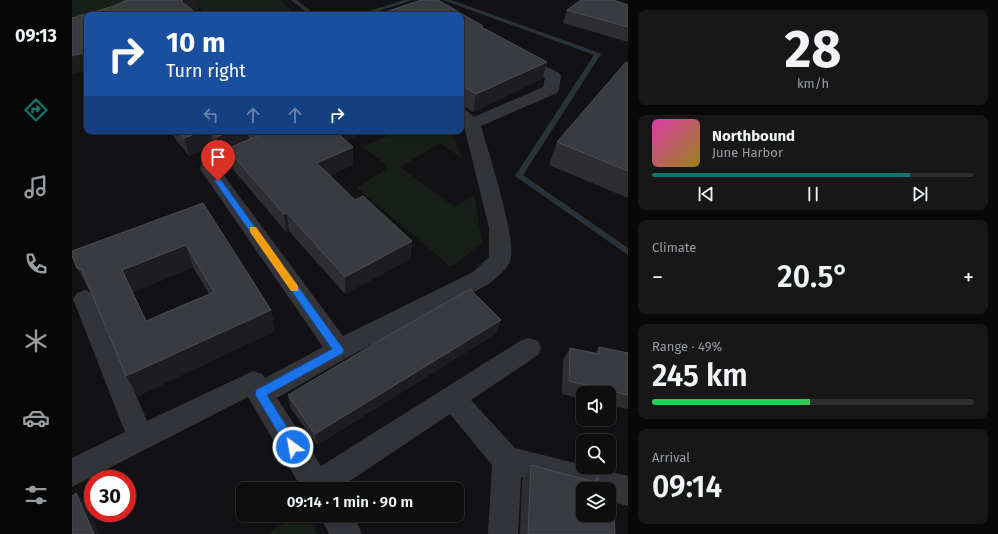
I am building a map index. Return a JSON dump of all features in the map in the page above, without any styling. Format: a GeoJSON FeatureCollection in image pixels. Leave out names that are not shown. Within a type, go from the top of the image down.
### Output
{"type":"FeatureCollection","features":[{"type":"Feature","properties":{"kind":"street"},"geometry":{"type":"LineString","coordinates":[[260,394],[339,350],[481,278],[500,260],[500,228],[466,120],[552,90],[553,76],[507,50]]}},
{"type":"Feature","properties":{"kind":"street"},"geometry":{"type":"LineString","coordinates":[[260,134],[264,144],[209,168],[339,350]]}},
{"type":"Feature","properties":{"kind":"street"},"geometry":{"type":"LineString","coordinates":[[85,300],[141,439]]}},
{"type":"Feature","properties":{"kind":"street"},"geometry":{"type":"LineString","coordinates":[[327,482],[529,348]]}},
{"type":"Feature","properties":{"kind":"street"},"geometry":{"type":"LineString","coordinates":[[72,473],[253,382],[314,482]]}},
{"type":"Feature","properties":{"kind":"street"},"geometry":{"type":"LineString","coordinates":[[452,398],[507,460],[628,491]]}},
{"type":"Feature","properties":{"kind":"street"},"geometry":{"type":"LineString","coordinates":[[504,534],[507,460]]}},
{"type":"Feature","properties":{"kind":"street"},"geometry":{"type":"LineString","coordinates":[[339,522],[347,534]]}},
{"type":"Feature","properties":{"kind":"shaded area"},"geometry":{"type":"Polygon","coordinates":[[[72,0],[156,0],[101,12],[84,12],[84,18],[72,28],[72,0]]]}},
{"type":"Feature","properties":{"kind":"shaded area"},"geometry":{"type":"Polygon","coordinates":[[[191,0],[280,0],[292,12],[205,12],[191,0]]]}},
{"type":"Feature","properties":{"kind":"shaded area"},"geometry":{"type":"Polygon","coordinates":[[[391,134],[452,134],[463,159],[440,143],[400,167],[455,207],[474,195],[482,242],[457,263],[450,266],[357,188],[385,170],[387,165],[362,147],[391,134]]]}},
{"type":"Feature","properties":{"kind":"shaded area"},"geometry":{"type":"Polygon","coordinates":[[[286,522],[311,522],[317,534],[268,534],[286,522]]]}},
{"type":"Feature","properties":{"kind":"building"},"geometry":{"type":"Polygon","coordinates":[[[127,0],[183,0],[181,1],[194,12],[93,12],[114,6],[127,0]]]}},
{"type":"Feature","properties":{"kind":"building"},"geometry":{"type":"Polygon","coordinates":[[[421,0],[438,0],[459,12],[385,12],[421,0]]]}},
{"type":"Feature","properties":{"kind":"building"},"geometry":{"type":"Polygon","coordinates":[[[581,0],[613,0],[628,5],[628,27],[567,10],[581,0]]]}},
{"type":"Feature","properties":{"kind":"building"},"geometry":{"type":"Polygon","coordinates":[[[84,15],[84,53],[72,56],[72,18],[84,15]]]}},
{"type":"Feature","properties":{"kind":"building"},"geometry":{"type":"Polygon","coordinates":[[[464,15],[483,26],[481,27],[547,62],[476,94],[464,87],[464,15]]]}},
{"type":"Feature","properties":{"kind":"building"},"geometry":{"type":"Polygon","coordinates":[[[626,62],[628,63],[628,171],[557,142],[626,62]]]}},
{"type":"Feature","properties":{"kind":"building"},"geometry":{"type":"Polygon","coordinates":[[[181,134],[195,134],[184,138],[181,134]]]}},
{"type":"Feature","properties":{"kind":"building"},"geometry":{"type":"Polygon","coordinates":[[[214,134],[224,134],[217,137],[214,134]]]}},
{"type":"Feature","properties":{"kind":"building"},"geometry":{"type":"Polygon","coordinates":[[[262,134],[338,134],[353,147],[317,163],[355,200],[363,196],[412,241],[345,277],[287,213],[284,214],[227,149],[262,134]]]}},
{"type":"Feature","properties":{"kind":"building"},"geometry":{"type":"Polygon","coordinates":[[[203,203],[271,310],[126,376],[82,270],[77,268],[72,256],[72,251],[203,203]],[[186,245],[122,270],[146,321],[214,292],[186,245]]]}},
{"type":"Feature","properties":{"kind":"building"},"geometry":{"type":"Polygon","coordinates":[[[470,289],[501,320],[315,434],[288,395],[470,289]]]}},
{"type":"Feature","properties":{"kind":"building"},"geometry":{"type":"Polygon","coordinates":[[[599,347],[628,353],[628,395],[616,392],[616,386],[590,386],[569,381],[570,348],[599,354],[599,347]]]}},
{"type":"Feature","properties":{"kind":"building"},"geometry":{"type":"Polygon","coordinates":[[[531,465],[595,482],[576,482],[576,522],[614,522],[615,534],[528,534],[531,465]]]}},
{"type":"Feature","properties":{"kind":"building"},"geometry":{"type":"Polygon","coordinates":[[[76,493],[84,511],[84,522],[89,522],[94,534],[72,534],[72,496],[76,493]]]}},
{"type":"Feature","properties":{"kind":"waterway"},"geometry":{"type":"LineString","coordinates":[[294,0],[309,12]]}},
{"type":"Feature","properties":{"kind":"waterway"},"geometry":{"type":"LineString","coordinates":[[370,12],[410,0]]}},
{"type":"Feature","properties":{"kind":"waterway"},"geometry":{"type":"LineString","coordinates":[[446,0],[598,54],[519,176],[628,252]]}},
{"type":"Feature","properties":{"kind":"slow traffic"},"geometry":{"type":"LineString","coordinates":[[253,230],[295,288]]}},
{"type":"Feature","properties":{"kind":"route"},"geometry":{"type":"LineString","coordinates":[[218,181],[339,350],[260,394],[293,447]]}}]}
